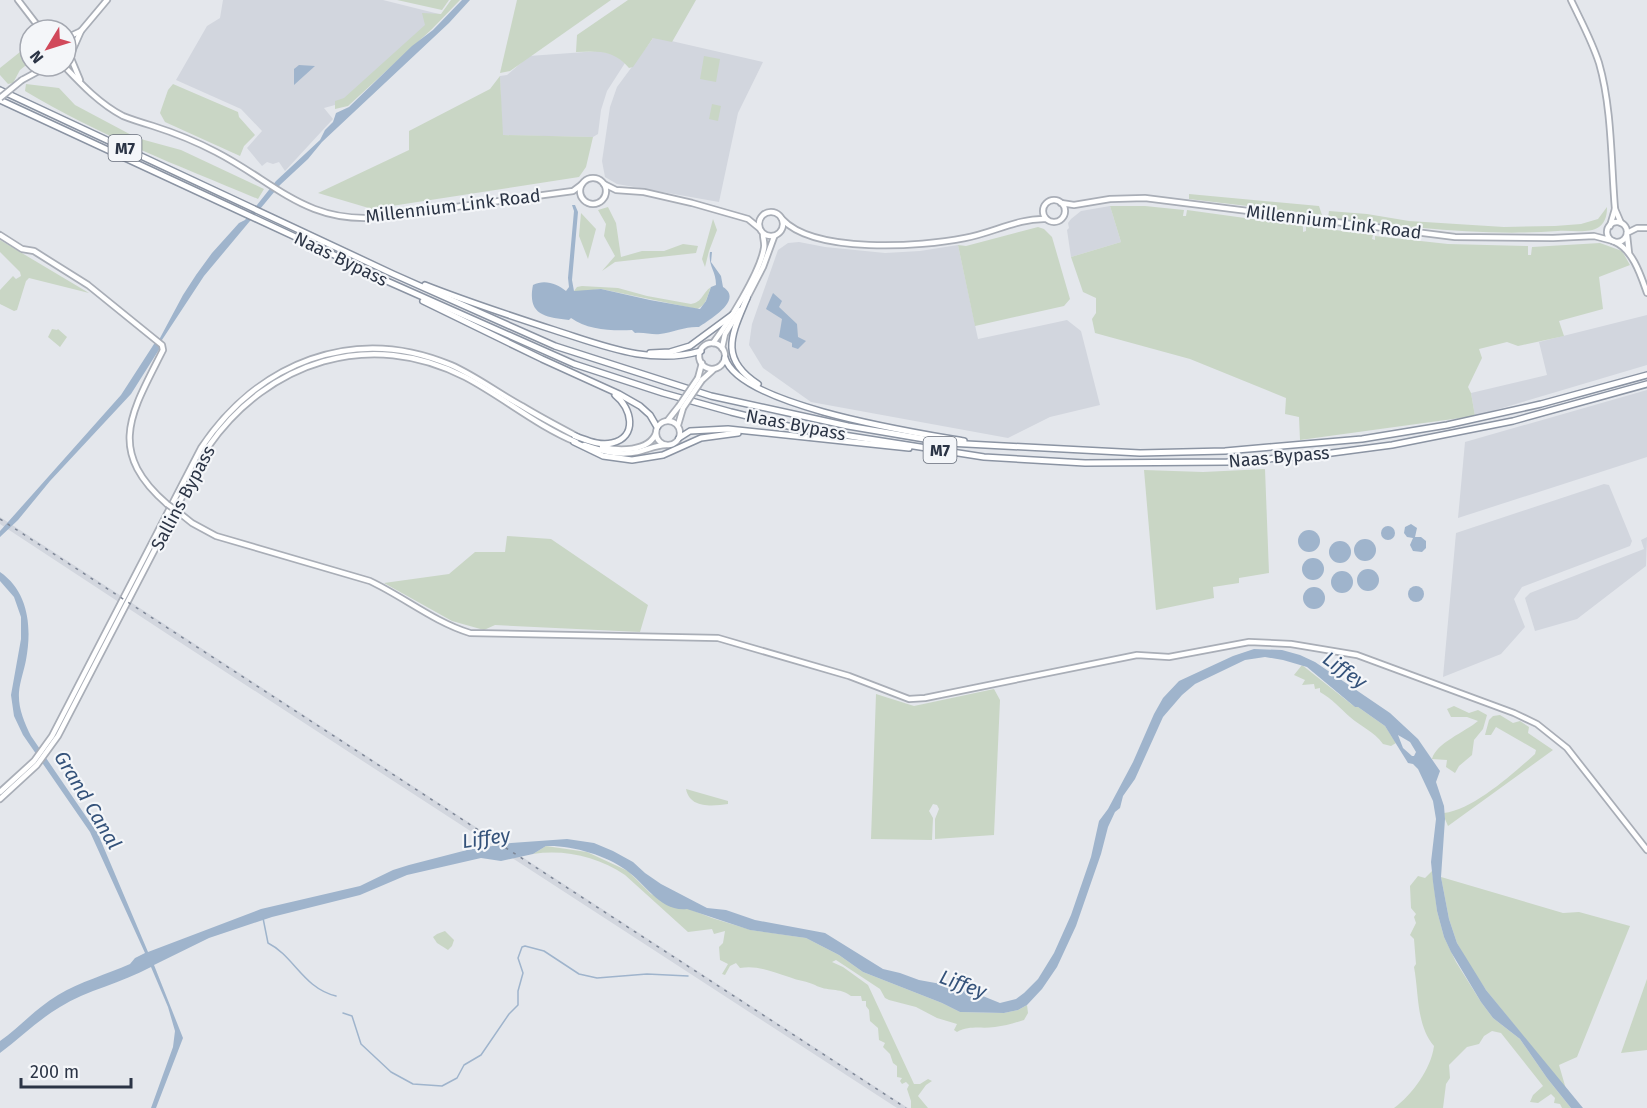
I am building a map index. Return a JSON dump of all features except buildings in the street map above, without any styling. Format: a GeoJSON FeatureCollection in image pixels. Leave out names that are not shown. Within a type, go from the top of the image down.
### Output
{"type":"FeatureCollection","features":[{"type":"Feature","properties":{"kind":"highway","name":"Naas Bypass"},"geometry":{"type":"LineString","coordinates":[[0,90],[349,254],[555,346],[711,396],[859,428],[948,443],[1057,450],[1140,453],[1225,451],[1339,441],[1447,425],[1647,375]]}},
{"type":"Feature","properties":{"kind":"highway","name":"Naas Bypass"},"geometry":{"type":"LineString","coordinates":[[0,99],[389,282],[574,364],[730,412],[792,427],[984,457],[1085,463],[1227,462],[1309,456],[1392,445],[1513,421],[1647,384]]}},
{"type":"Feature","properties":{"kind":"highway","name":"M7"},"geometry":{"type":"LineString","coordinates":[[349,254],[495,311],[608,348],[642,354],[678,356],[701,351]]}},
{"type":"Feature","properties":{"kind":"highway","name":"M7"},"geometry":{"type":"LineString","coordinates":[[345,260],[429,304],[640,406],[650,415],[656,430]]}},
{"type":"Feature","properties":{"kind":"highway","name":"M7"},"geometry":{"type":"LineString","coordinates":[[747,298],[733,331],[732,351],[742,371],[778,396]]}},
{"type":"Feature","properties":{"kind":"highway","name":"M7"},"geometry":{"type":"LineString","coordinates":[[642,354],[670,352],[690,346],[732,315]]}},
{"type":"Feature","properties":{"kind":"highway","name":"M7"},"geometry":{"type":"LineString","coordinates":[[725,358],[739,376],[767,393],[852,420],[921,434],[1005,446]]}},
{"type":"Feature","properties":{"kind":"highway","name":"M7"},"geometry":{"type":"LineString","coordinates":[[575,439],[603,444],[617,441],[627,432],[630,418],[628,409],[622,401],[603,387]]}},
{"type":"Feature","properties":{"kind":"highway","name":"M7"},"geometry":{"type":"LineString","coordinates":[[679,438],[690,431],[728,429],[895,447],[937,449]]}},
{"type":"Feature","properties":{"kind":"highway","name":"M7"},"geometry":{"type":"LineString","coordinates":[[575,439],[603,456],[632,460],[663,455],[701,438],[752,431]]}},
{"type":"Feature","properties":{"kind":"main road"},"geometry":{"type":"LineString","coordinates":[[18,0],[32,18]]}},
{"type":"Feature","properties":{"kind":"main road"},"geometry":{"type":"LineString","coordinates":[[78,37],[106,0]]}},
{"type":"Feature","properties":{"kind":"main road"},"geometry":{"type":"LineString","coordinates":[[1571,0],[1590,37],[1605,92],[1615,209],[1627,234],[1629,254]]}},
{"type":"Feature","properties":{"kind":"main road","name":"Millennium Link Road"},"geometry":{"type":"LineString","coordinates":[[78,76],[81,82]]}},
{"type":"Feature","properties":{"kind":"main road"},"geometry":{"type":"LineString","coordinates":[[0,99],[26,78]]}},
{"type":"Feature","properties":{"kind":"main road","name":"Millennium Link Road"},"geometry":{"type":"LineString","coordinates":[[77,78],[99,100],[123,116],[173,133],[217,152],[286,196],[321,213],[369,219],[573,191],[581,185]]}},
{"type":"Feature","properties":{"kind":"main road"},"geometry":{"type":"LineString","coordinates":[[581,195],[581,185],[592,178],[616,190],[644,192],[748,219],[763,234],[765,245],[760,260],[732,315],[713,343],[706,345],[701,351],[700,379]]}},
{"type":"Feature","properties":{"kind":"main road"},"geometry":{"type":"LineString","coordinates":[[604,184],[605,195]]}},
{"type":"Feature","properties":{"kind":"main road"},"geometry":{"type":"LineString","coordinates":[[573,191],[581,195],[585,201],[595,204],[605,195],[616,190]]}},
{"type":"Feature","properties":{"kind":"main road","name":"Millennium Link Road"},"geometry":{"type":"LineString","coordinates":[[1061,203],[1074,205],[1110,199],[1146,198],[1455,237],[1594,236],[1614,242]]}},
{"type":"Feature","properties":{"kind":"main road"},"geometry":{"type":"LineString","coordinates":[[1031,219],[1051,201],[1061,203],[1065,213]]}},
{"type":"Feature","properties":{"kind":"main road"},"geometry":{"type":"LineString","coordinates":[[681,407],[678,423],[679,438],[675,443],[666,445],[659,441],[656,430],[662,422],[668,420],[681,407],[700,379],[720,366],[725,358],[722,348],[725,334],[763,267],[774,237],[780,233],[798,232],[838,242],[906,245],[968,238],[1031,219],[1057,222],[1074,205]]}},
{"type":"Feature","properties":{"kind":"main road"},"geometry":{"type":"LineString","coordinates":[[1044,208],[1046,219]]}},
{"type":"Feature","properties":{"kind":"main road"},"geometry":{"type":"LineString","coordinates":[[1615,209],[1609,228],[1609,238],[1622,245],[1629,254],[1647,293]]}},
{"type":"Feature","properties":{"kind":"main road"},"geometry":{"type":"LineString","coordinates":[[748,219],[761,217],[770,212],[777,214],[798,232]]}},
{"type":"Feature","properties":{"kind":"main road"},"geometry":{"type":"LineString","coordinates":[[759,228],[761,217]]}},
{"type":"Feature","properties":{"kind":"main road"},"geometry":{"type":"LineString","coordinates":[[780,233],[783,226],[782,219]]}},
{"type":"Feature","properties":{"kind":"main road"},"geometry":{"type":"LineString","coordinates":[[1609,228],[1615,223],[1647,228]]}},
{"type":"Feature","properties":{"kind":"main road","name":"Millennium Link Road"},"geometry":{"type":"LineString","coordinates":[[1594,236],[1609,228]]}},
{"type":"Feature","properties":{"kind":"main road"},"geometry":{"type":"LineString","coordinates":[[1614,242],[1621,242],[1627,234],[1637,228]]}},
{"type":"Feature","properties":{"kind":"main road"},"geometry":{"type":"LineString","coordinates":[[763,234],[774,237]]}},
{"type":"Feature","properties":{"kind":"main road"},"geometry":{"type":"LineString","coordinates":[[0,235],[22,249],[34,251],[88,285],[162,345],[163,350],[138,401],[129,437],[131,454],[139,474],[151,490],[167,504],[192,523],[216,536],[370,581],[445,623],[470,633],[718,638],[849,676],[909,699],[925,698],[1137,655],[1169,657],[1249,642],[1291,644],[1357,655],[1514,713],[1537,724],[1552,735],[1580,763],[1647,850]]}},
{"type":"Feature","properties":{"kind":"main road"},"geometry":{"type":"LineString","coordinates":[[713,343],[722,348]]}},
{"type":"Feature","properties":{"kind":"main road","name":"Sallins Bypass"},"geometry":{"type":"LineString","coordinates":[[0,800],[35,763],[68,717],[208,447],[234,413],[276,381],[298,370],[336,358],[369,354],[425,361],[466,378],[545,426],[602,450],[634,453],[666,445]]}},
{"type":"Feature","properties":{"kind":"main road"},"geometry":{"type":"LineString","coordinates":[[702,363],[708,368],[715,368]]}},
{"type":"Feature","properties":{"kind":"main road"},"geometry":{"type":"LineString","coordinates":[[668,420],[674,422],[679,428]]}},
{"type":"Feature","properties":{"kind":"main road","name":"Sallins Bypass"},"geometry":{"type":"LineString","coordinates":[[575,439],[616,450],[647,444],[654,438],[656,430]]}},
{"type":"Feature","properties":{"kind":"main road","name":"Sallins Bypass"},"geometry":{"type":"LineString","coordinates":[[0,792],[35,763]]}},
{"type":"Feature","properties":{"kind":"shaded area"},"geometry":{"type":"Polygon","coordinates":[[[223,0],[383,0],[439,14],[346,102],[324,108],[333,119],[285,171],[279,162],[273,164],[267,162],[262,166],[247,148],[262,131],[241,109],[176,80],[207,26],[220,18],[223,0]]]}},
{"type":"Feature","properties":{"kind":"shaded area"},"geometry":{"type":"Polygon","coordinates":[[[654,37],[763,62],[738,113],[719,202],[617,184],[605,177],[602,161],[610,107],[617,87],[654,37]]]}},
{"type":"Feature","properties":{"kind":"shaded area"},"geometry":{"type":"Polygon","coordinates":[[[599,51],[616,55],[625,63],[607,91],[601,110],[598,134],[593,137],[502,135],[500,76],[507,75],[529,56],[599,51]]]}},
{"type":"Feature","properties":{"kind":"shaded area"},"geometry":{"type":"Polygon","coordinates":[[[1110,206],[1121,242],[1071,257],[1067,230],[1071,219],[1081,211],[1110,206]]]}},
{"type":"Feature","properties":{"kind":"shaded area"},"geometry":{"type":"Polygon","coordinates":[[[799,242],[885,253],[920,251],[958,245],[978,339],[1067,320],[1081,331],[1100,405],[1050,417],[1008,438],[811,402],[763,368],[749,345],[752,324],[778,250],[788,243],[799,242]]]}},
{"type":"Feature","properties":{"kind":"shaded area"},"geometry":{"type":"Polygon","coordinates":[[[1647,315],[1647,365],[1475,416],[1471,393],[1547,375],[1539,342],[1647,315]]]}},
{"type":"Feature","properties":{"kind":"shaded area"},"geometry":{"type":"Polygon","coordinates":[[[1647,390],[1647,457],[1458,518],[1465,442],[1647,390]]]}},
{"type":"Feature","properties":{"kind":"shaded area"},"geometry":{"type":"Polygon","coordinates":[[[1604,484],[1609,485],[1632,541],[1630,546],[1522,587],[1514,599],[1525,627],[1501,654],[1443,677],[1456,533],[1604,484]]]}},
{"type":"Feature","properties":{"kind":"shaded area"},"geometry":{"type":"Polygon","coordinates":[[[0,517],[908,1108],[897,1108],[178,641],[0,524],[0,517]]]}},
{"type":"Feature","properties":{"kind":"shaded area"},"geometry":{"type":"Polygon","coordinates":[[[1647,537],[1646,566],[1577,619],[1535,631],[1525,598],[1530,593],[1644,549],[1641,540],[1647,537]]]}},
{"type":"Feature","properties":{"kind":"green space"},"geometry":{"type":"Polygon","coordinates":[[[397,0],[449,0],[442,10],[397,0]]]}},
{"type":"Feature","properties":{"kind":"green space"},"geometry":{"type":"Polygon","coordinates":[[[451,0],[460,0],[432,29],[348,106],[335,109],[335,101],[344,98],[425,25],[422,13],[441,14],[451,0]]]}},
{"type":"Feature","properties":{"kind":"green space"},"geometry":{"type":"Polygon","coordinates":[[[517,0],[611,0],[510,71],[500,73],[517,0]]]}},
{"type":"Feature","properties":{"kind":"green space"},"geometry":{"type":"Polygon","coordinates":[[[628,0],[696,0],[672,42],[653,38],[633,67],[629,68],[617,58],[605,53],[576,52],[577,35],[628,0]]]}},
{"type":"Feature","properties":{"kind":"green space"},"geometry":{"type":"Polygon","coordinates":[[[18,54],[18,74],[13,83],[8,84],[0,75],[0,68],[18,54]]]}},
{"type":"Feature","properties":{"kind":"green space"},"geometry":{"type":"Polygon","coordinates":[[[704,56],[720,59],[716,82],[700,79],[704,56]]]}},
{"type":"Feature","properties":{"kind":"green space"},"geometry":{"type":"Polygon","coordinates":[[[500,76],[503,135],[593,137],[586,167],[579,177],[372,209],[318,193],[409,150],[409,131],[490,89],[500,76]]]}},
{"type":"Feature","properties":{"kind":"green space"},"geometry":{"type":"Polygon","coordinates":[[[26,84],[59,88],[75,105],[137,138],[181,150],[264,189],[258,199],[139,149],[81,122],[25,91],[26,84]]]}},
{"type":"Feature","properties":{"kind":"green space"},"geometry":{"type":"Polygon","coordinates":[[[173,84],[238,112],[239,117],[255,135],[244,146],[240,156],[165,122],[160,113],[168,90],[173,84]]]}},
{"type":"Feature","properties":{"kind":"green space"},"geometry":{"type":"Polygon","coordinates":[[[712,104],[721,106],[718,121],[709,119],[712,104]]]}},
{"type":"Feature","properties":{"kind":"green space"},"geometry":{"type":"Polygon","coordinates":[[[1189,194],[1319,206],[1322,215],[1189,199],[1189,194]]]}},
{"type":"Feature","properties":{"kind":"green space"},"geometry":{"type":"Polygon","coordinates":[[[1110,206],[1145,206],[1184,210],[1183,216],[1186,216],[1187,210],[1303,226],[1303,232],[1306,231],[1306,226],[1373,235],[1372,239],[1375,240],[1375,236],[1448,244],[1528,246],[1528,255],[1531,255],[1532,247],[1600,243],[1622,251],[1630,265],[1599,277],[1603,309],[1559,321],[1564,336],[1518,346],[1507,342],[1479,349],[1482,358],[1468,387],[1475,416],[1300,440],[1299,417],[1285,414],[1286,398],[1190,359],[1095,333],[1092,319],[1096,313],[1096,298],[1083,292],[1071,257],[1121,242],[1110,206]]]}},
{"type":"Feature","properties":{"kind":"green space"},"geometry":{"type":"Polygon","coordinates":[[[608,207],[616,223],[621,257],[642,251],[664,251],[683,244],[698,246],[696,253],[615,262],[602,271],[615,256],[604,236],[606,224],[598,210],[608,207]]]}},
{"type":"Feature","properties":{"kind":"green space"},"geometry":{"type":"Polygon","coordinates":[[[1607,207],[1603,223],[1595,229],[1585,231],[1472,232],[1328,218],[1329,211],[1409,221],[1504,227],[1555,226],[1581,224],[1598,219],[1607,207]]]}},
{"type":"Feature","properties":{"kind":"green space"},"geometry":{"type":"Polygon","coordinates":[[[581,213],[596,229],[588,259],[579,236],[581,213]]]}},
{"type":"Feature","properties":{"kind":"green space"},"geometry":{"type":"Polygon","coordinates":[[[713,219],[717,230],[705,267],[702,259],[713,219]]]}},
{"type":"Feature","properties":{"kind":"green space"},"geometry":{"type":"Polygon","coordinates":[[[1038,227],[1044,229],[1052,237],[1070,299],[1064,306],[975,326],[958,245],[966,246],[1038,227]]]}},
{"type":"Feature","properties":{"kind":"green space"},"geometry":{"type":"Polygon","coordinates":[[[0,240],[89,293],[29,278],[17,310],[14,311],[0,304],[0,290],[13,276],[16,279],[21,276],[20,272],[0,252],[0,240]]]}},
{"type":"Feature","properties":{"kind":"green space"},"geometry":{"type":"Polygon","coordinates":[[[577,287],[618,288],[691,304],[698,301],[711,287],[705,303],[697,309],[601,289],[574,291],[577,287]]]}},
{"type":"Feature","properties":{"kind":"green space"},"geometry":{"type":"Polygon","coordinates":[[[52,329],[58,329],[67,337],[60,347],[48,337],[52,329]]]}},
{"type":"Feature","properties":{"kind":"green space"},"geometry":{"type":"Polygon","coordinates":[[[1265,469],[1269,573],[1239,578],[1239,583],[1213,587],[1214,598],[1156,610],[1144,470],[1203,472],[1265,469]]]}},
{"type":"Feature","properties":{"kind":"green space"},"geometry":{"type":"Polygon","coordinates":[[[507,536],[551,539],[648,605],[640,632],[495,625],[484,630],[452,621],[384,583],[449,574],[475,552],[505,552],[507,536]]]}},
{"type":"Feature","properties":{"kind":"green space"},"geometry":{"type":"Polygon","coordinates":[[[1302,665],[1355,707],[1385,726],[1396,743],[1391,746],[1383,744],[1320,692],[1320,688],[1315,689],[1314,684],[1302,685],[1305,680],[1294,675],[1302,665]]]}},
{"type":"Feature","properties":{"kind":"green space"},"geometry":{"type":"Polygon","coordinates":[[[994,689],[1000,700],[994,835],[935,839],[935,819],[939,809],[933,804],[929,811],[933,818],[932,840],[871,839],[876,694],[914,706],[994,689]]]}},
{"type":"Feature","properties":{"kind":"green space"},"geometry":{"type":"Polygon","coordinates":[[[1454,706],[1469,713],[1478,710],[1487,715],[1483,729],[1474,740],[1472,755],[1459,766],[1455,773],[1446,767],[1447,760],[1432,759],[1445,743],[1478,721],[1467,717],[1451,717],[1447,709],[1454,706]]]}},
{"type":"Feature","properties":{"kind":"green space"},"geometry":{"type":"Polygon","coordinates":[[[1500,715],[1513,723],[1520,721],[1529,727],[1528,733],[1553,750],[1448,826],[1444,813],[1468,805],[1480,798],[1535,754],[1536,750],[1496,727],[1491,735],[1485,735],[1489,720],[1493,716],[1500,715]]]}},
{"type":"Feature","properties":{"kind":"green space"},"geometry":{"type":"Polygon","coordinates":[[[686,789],[728,801],[728,804],[703,805],[697,803],[688,795],[686,789]]]}},
{"type":"Feature","properties":{"kind":"green space"},"geometry":{"type":"Polygon","coordinates":[[[546,846],[587,852],[628,871],[651,894],[712,918],[751,930],[806,938],[839,955],[863,972],[960,1012],[1004,1013],[1027,1005],[1028,1013],[1024,1020],[957,1032],[954,1030],[957,1024],[937,1018],[916,1007],[889,1000],[885,998],[880,989],[836,960],[832,962],[868,985],[914,1084],[920,1084],[928,1079],[932,1081],[918,1096],[928,1108],[911,1108],[907,1089],[909,1085],[906,1082],[902,1084],[900,1081],[902,1078],[897,1077],[897,1066],[883,1047],[885,1043],[879,1040],[878,1028],[870,1021],[866,1001],[862,1001],[861,996],[851,996],[842,991],[820,987],[753,967],[740,968],[736,963],[730,966],[725,975],[722,974],[728,964],[720,960],[719,947],[723,943],[725,931],[714,934],[712,929],[688,932],[625,875],[604,863],[581,856],[557,853],[533,854],[546,846]]]}},
{"type":"Feature","properties":{"kind":"green space"},"geometry":{"type":"Polygon","coordinates":[[[1432,871],[1437,911],[1444,937],[1456,962],[1493,1018],[1520,1039],[1571,1108],[1562,1108],[1560,1104],[1554,1103],[1555,1098],[1551,1094],[1538,1103],[1530,1102],[1533,1095],[1543,1086],[1501,1033],[1492,1031],[1484,1036],[1479,1044],[1467,1047],[1449,1065],[1450,1078],[1446,1084],[1443,1108],[1394,1108],[1420,1081],[1429,1064],[1434,1046],[1428,1038],[1421,1019],[1414,967],[1416,964],[1414,939],[1410,935],[1416,923],[1414,917],[1416,914],[1411,908],[1410,886],[1418,876],[1425,878],[1432,871]]]}},
{"type":"Feature","properties":{"kind":"green space"},"geometry":{"type":"Polygon","coordinates":[[[1441,877],[1563,913],[1579,912],[1630,926],[1577,1057],[1559,1065],[1566,1089],[1471,968],[1457,943],[1449,919],[1441,877]]]}},
{"type":"Feature","properties":{"kind":"green space"},"geometry":{"type":"Polygon","coordinates":[[[445,931],[454,940],[448,950],[437,943],[433,937],[445,931]]]}},
{"type":"Feature","properties":{"kind":"green space"},"geometry":{"type":"Polygon","coordinates":[[[1647,979],[1647,1050],[1621,1053],[1647,979]]]}},
{"type":"Feature","properties":{"kind":"water"},"geometry":{"type":"Polygon","coordinates":[[[462,0],[470,0],[449,23],[322,142],[308,159],[280,185],[204,276],[158,346],[160,348],[131,394],[0,537],[0,531],[121,395],[160,338],[183,295],[212,253],[239,223],[245,220],[276,181],[320,140],[325,130],[333,122],[336,113],[349,107],[412,46],[433,30],[462,0]]]}},
{"type":"Feature","properties":{"kind":"water"},"geometry":{"type":"Polygon","coordinates":[[[299,65],[315,66],[294,85],[294,69],[299,65]]]}},
{"type":"Feature","properties":{"kind":"water"},"geometry":{"type":"Polygon","coordinates":[[[572,205],[575,205],[578,212],[572,280],[574,291],[601,289],[700,309],[711,287],[716,285],[710,261],[710,252],[712,252],[711,262],[721,276],[723,287],[730,298],[727,304],[717,315],[699,327],[657,334],[635,333],[632,330],[600,329],[584,325],[571,318],[569,320],[560,319],[540,313],[533,303],[533,285],[542,282],[551,283],[566,291],[569,287],[574,211],[572,205]]]}},
{"type":"Feature","properties":{"kind":"water"},"geometry":{"type":"Polygon","coordinates":[[[773,293],[782,301],[779,307],[797,324],[798,337],[806,341],[798,349],[792,347],[792,343],[779,337],[782,319],[766,309],[773,293]]]}},
{"type":"Feature","properties":{"kind":"water"},"geometry":{"type":"Polygon","coordinates":[[[1411,524],[1417,528],[1415,537],[1421,537],[1426,541],[1426,548],[1422,552],[1413,551],[1410,545],[1413,538],[1407,537],[1404,533],[1405,527],[1411,524]]]}},
{"type":"Feature","properties":{"kind":"water"},"geometry":{"type":"Polygon","coordinates":[[[1388,526],[1393,528],[1395,533],[1393,538],[1388,540],[1383,538],[1381,533],[1383,528],[1388,526]]]}},
{"type":"Feature","properties":{"kind":"water"},"geometry":{"type":"Polygon","coordinates":[[[1309,530],[1317,533],[1320,541],[1317,549],[1309,552],[1301,549],[1298,541],[1301,533],[1309,530]]]}},
{"type":"Feature","properties":{"kind":"water"},"geometry":{"type":"Polygon","coordinates":[[[1365,539],[1373,542],[1376,550],[1373,558],[1365,561],[1357,558],[1354,550],[1357,542],[1365,539]]]}},
{"type":"Feature","properties":{"kind":"water"},"geometry":{"type":"Polygon","coordinates":[[[1340,541],[1348,544],[1351,552],[1348,560],[1340,563],[1332,560],[1329,552],[1332,544],[1340,541]]]}},
{"type":"Feature","properties":{"kind":"water"},"geometry":{"type":"Polygon","coordinates":[[[1313,558],[1321,561],[1324,569],[1321,577],[1313,580],[1305,577],[1302,569],[1305,561],[1313,558]]]}},
{"type":"Feature","properties":{"kind":"water"},"geometry":{"type":"Polygon","coordinates":[[[1368,569],[1376,572],[1379,580],[1376,588],[1368,591],[1360,588],[1357,580],[1360,572],[1368,569]]]}},
{"type":"Feature","properties":{"kind":"water"},"geometry":{"type":"Polygon","coordinates":[[[1342,571],[1350,574],[1353,582],[1350,590],[1342,593],[1334,590],[1331,582],[1334,574],[1342,571]]]}},
{"type":"Feature","properties":{"kind":"water"},"geometry":{"type":"Polygon","coordinates":[[[0,572],[17,590],[23,600],[28,623],[28,648],[19,692],[19,704],[24,720],[31,736],[98,834],[148,952],[261,909],[360,886],[409,865],[467,850],[511,843],[567,839],[594,843],[613,851],[633,862],[661,884],[707,908],[726,910],[755,920],[825,933],[883,969],[919,980],[963,988],[1000,1003],[1016,999],[1024,993],[1038,979],[1054,953],[1071,915],[1091,857],[1099,821],[1108,809],[1133,762],[1163,698],[1179,681],[1233,656],[1254,649],[1282,650],[1300,655],[1315,662],[1390,713],[1418,739],[1440,771],[1436,782],[1444,806],[1445,819],[1441,877],[1449,919],[1457,943],[1486,990],[1583,1108],[1571,1108],[1520,1039],[1493,1018],[1451,952],[1437,911],[1433,882],[1431,862],[1436,819],[1433,801],[1418,769],[1408,763],[1385,726],[1355,707],[1307,667],[1265,657],[1245,660],[1195,684],[1163,717],[1135,779],[1123,796],[1120,808],[1115,812],[1108,827],[1076,926],[1057,967],[1042,989],[1027,1005],[1018,1010],[1004,1013],[960,1012],[863,972],[839,955],[806,938],[750,930],[687,909],[677,909],[661,902],[626,870],[609,860],[577,849],[546,846],[533,854],[501,861],[481,858],[407,875],[360,895],[272,917],[209,938],[154,965],[183,1038],[156,1108],[151,1108],[173,1047],[175,1031],[168,1007],[151,967],[70,1001],[37,1023],[0,1053],[0,1041],[50,1000],[75,986],[130,964],[135,958],[145,953],[90,832],[23,735],[14,716],[11,695],[21,639],[21,617],[14,597],[0,581],[0,572]],[[1398,735],[1403,748],[1414,756],[1416,752],[1410,742],[1398,735]]]}},
{"type":"Feature","properties":{"kind":"water"},"geometry":{"type":"Polygon","coordinates":[[[1413,586],[1419,586],[1424,594],[1422,600],[1413,602],[1408,597],[1408,591],[1413,586]]]}},
{"type":"Feature","properties":{"kind":"water"},"geometry":{"type":"Polygon","coordinates":[[[1314,587],[1322,590],[1325,598],[1322,606],[1314,609],[1306,606],[1303,598],[1306,590],[1314,587]]]}},
{"type":"Feature","properties":{"kind":"waterway"},"geometry":{"type":"LineString","coordinates":[[263,918],[268,943],[285,956],[315,986],[336,996]]}},
{"type":"Feature","properties":{"kind":"waterway"},"geometry":{"type":"LineString","coordinates":[[343,1013],[352,1016],[361,1044],[391,1072],[413,1084],[442,1086],[457,1078],[464,1065],[481,1055],[509,1014],[518,1005],[518,991],[523,973],[518,958],[522,947],[544,951],[579,974],[597,978],[647,974],[688,976]]}},
{"type":"Feature","properties":{"kind":"railway"},"geometry":{"type":"LineString","coordinates":[[0,519],[906,1108]]}},
{"type":"Feature","properties":{"kind":"water label","name":"Liffey"},"geometry":{"type":"Point","coordinates":[1345,670]}},
{"type":"Feature","properties":{"kind":"water label","name":"Grand Canal"},"geometry":{"type":"Point","coordinates":[88,800]}},
{"type":"Feature","properties":{"kind":"water label","name":"Liffey"},"geometry":{"type":"Point","coordinates":[486,838]}},
{"type":"Feature","properties":{"kind":"water label","name":"Liffey"},"geometry":{"type":"Point","coordinates":[963,984]}}]}
